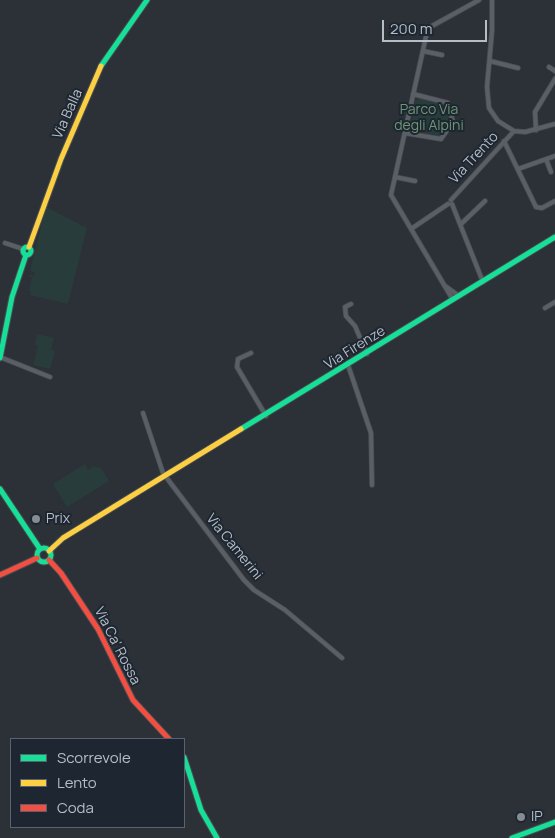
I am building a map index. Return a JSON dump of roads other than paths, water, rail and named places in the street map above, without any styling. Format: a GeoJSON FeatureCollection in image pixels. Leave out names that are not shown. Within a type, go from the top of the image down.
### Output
{"type":"FeatureCollection","features":[{"type":"Feature","properties":{"kind":"main road","name":"Via Balla"},"geometry":{"type":"LineString","coordinates":[[0,357],[12,296],[26,250],[61,159],[102,65],[147,0]]}},
{"type":"Feature","properties":{"kind":"main road","name":"Via Firenze"},"geometry":{"type":"LineString","coordinates":[[49,551],[63,538],[166,477],[555,238]]}},
{"type":"Feature","properties":{"kind":"main road"},"geometry":{"type":"LineString","coordinates":[[0,489],[40,549]]}},
{"type":"Feature","properties":{"kind":"main road"},"geometry":{"type":"LineString","coordinates":[[37,558],[42,562],[49,560],[49,551],[46,548],[40,549]]}},
{"type":"Feature","properties":{"kind":"main road"},"geometry":{"type":"LineString","coordinates":[[0,576],[37,558],[40,549]]}},
{"type":"Feature","properties":{"kind":"main road","name":"Via Ca' Rossa"},"geometry":{"type":"LineString","coordinates":[[49,560],[61,573],[98,629],[133,700],[168,738]]}},
{"type":"Feature","properties":{"kind":"main road"},"geometry":{"type":"LineString","coordinates":[[185,761],[201,810],[217,838]]}},
{"type":"Feature","properties":{"kind":"main road"},"geometry":{"type":"LineString","coordinates":[[512,838],[555,822]]}},
{"type":"Feature","properties":{"kind":"main road"},"geometry":{"type":"LineString","coordinates":[[525,838],[555,827]]}},
{"type":"Feature","properties":{"kind":"street"},"geometry":{"type":"LineString","coordinates":[[453,300],[392,200],[395,177],[428,29],[479,0]]}},
{"type":"Feature","properties":{"kind":"street"},"geometry":{"type":"LineString","coordinates":[[492,0],[487,98],[489,108],[498,121],[514,131],[536,130],[555,124]]}},
{"type":"Feature","properties":{"kind":"street"},"geometry":{"type":"LineString","coordinates":[[423,50],[442,55]]}},
{"type":"Feature","properties":{"kind":"street"},"geometry":{"type":"LineString","coordinates":[[490,62],[518,68]]}},
{"type":"Feature","properties":{"kind":"street"},"geometry":{"type":"LineString","coordinates":[[549,67],[555,71]]}},
{"type":"Feature","properties":{"kind":"street"},"geometry":{"type":"LineString","coordinates":[[536,130],[534,112],[555,79]]}},
{"type":"Feature","properties":{"kind":"street"},"geometry":{"type":"LineString","coordinates":[[405,133],[440,139],[453,122],[448,104],[413,94]]}},
{"type":"Feature","properties":{"kind":"street","name":"Via Trento"},"geometry":{"type":"LineString","coordinates":[[411,230],[450,203],[514,131]]}},
{"type":"Feature","properties":{"kind":"street"},"geometry":{"type":"LineString","coordinates":[[504,141],[536,208],[542,208],[555,201]]}},
{"type":"Feature","properties":{"kind":"street"},"geometry":{"type":"LineString","coordinates":[[518,169],[555,156]]}},
{"type":"Feature","properties":{"kind":"street"},"geometry":{"type":"LineString","coordinates":[[546,159],[551,172]]}},
{"type":"Feature","properties":{"kind":"street"},"geometry":{"type":"LineString","coordinates":[[395,177],[414,181]]}},
{"type":"Feature","properties":{"kind":"street"},"geometry":{"type":"LineString","coordinates":[[461,224],[485,201]]}},
{"type":"Feature","properties":{"kind":"street","name":"Via Trento"},"geometry":{"type":"LineString","coordinates":[[450,203],[461,224],[483,282]]}},
{"type":"Feature","properties":{"kind":"street"},"geometry":{"type":"LineString","coordinates":[[5,243],[26,250]]}},
{"type":"Feature","properties":{"kind":"street"},"geometry":{"type":"LineString","coordinates":[[445,286],[460,296]]}},
{"type":"Feature","properties":{"kind":"street"},"geometry":{"type":"LineString","coordinates":[[545,308],[555,302]]}},
{"type":"Feature","properties":{"kind":"street"},"geometry":{"type":"LineString","coordinates":[[351,304],[345,307],[346,316],[355,326],[367,354]]}},
{"type":"Feature","properties":{"kind":"street"},"geometry":{"type":"LineString","coordinates":[[251,353],[238,359],[236,367],[266,416]]}},
{"type":"Feature","properties":{"kind":"street","name":"Via Balla"},"geometry":{"type":"LineString","coordinates":[[0,357],[50,377]]}},
{"type":"Feature","properties":{"kind":"street"},"geometry":{"type":"LineString","coordinates":[[348,365],[371,433],[372,485]]}},
{"type":"Feature","properties":{"kind":"street"},"geometry":{"type":"LineString","coordinates":[[143,413],[166,477]]}},
{"type":"Feature","properties":{"kind":"street","name":"Via Camerini"},"geometry":{"type":"LineString","coordinates":[[166,477],[249,586],[285,610],[342,658]]}},
{"type":"Feature","properties":{"kind":"place","name":"Prix"},"geometry":{"type":"Point","coordinates":[36,519]}},
{"type":"Feature","properties":{"kind":"place","name":"IP"},"geometry":{"type":"Point","coordinates":[521,817]}},
{"type":"Feature","properties":{"kind":"park label","name":"Parco Via degli Alpini"},"geometry":{"type":"Point","coordinates":[429,118]}}]}
